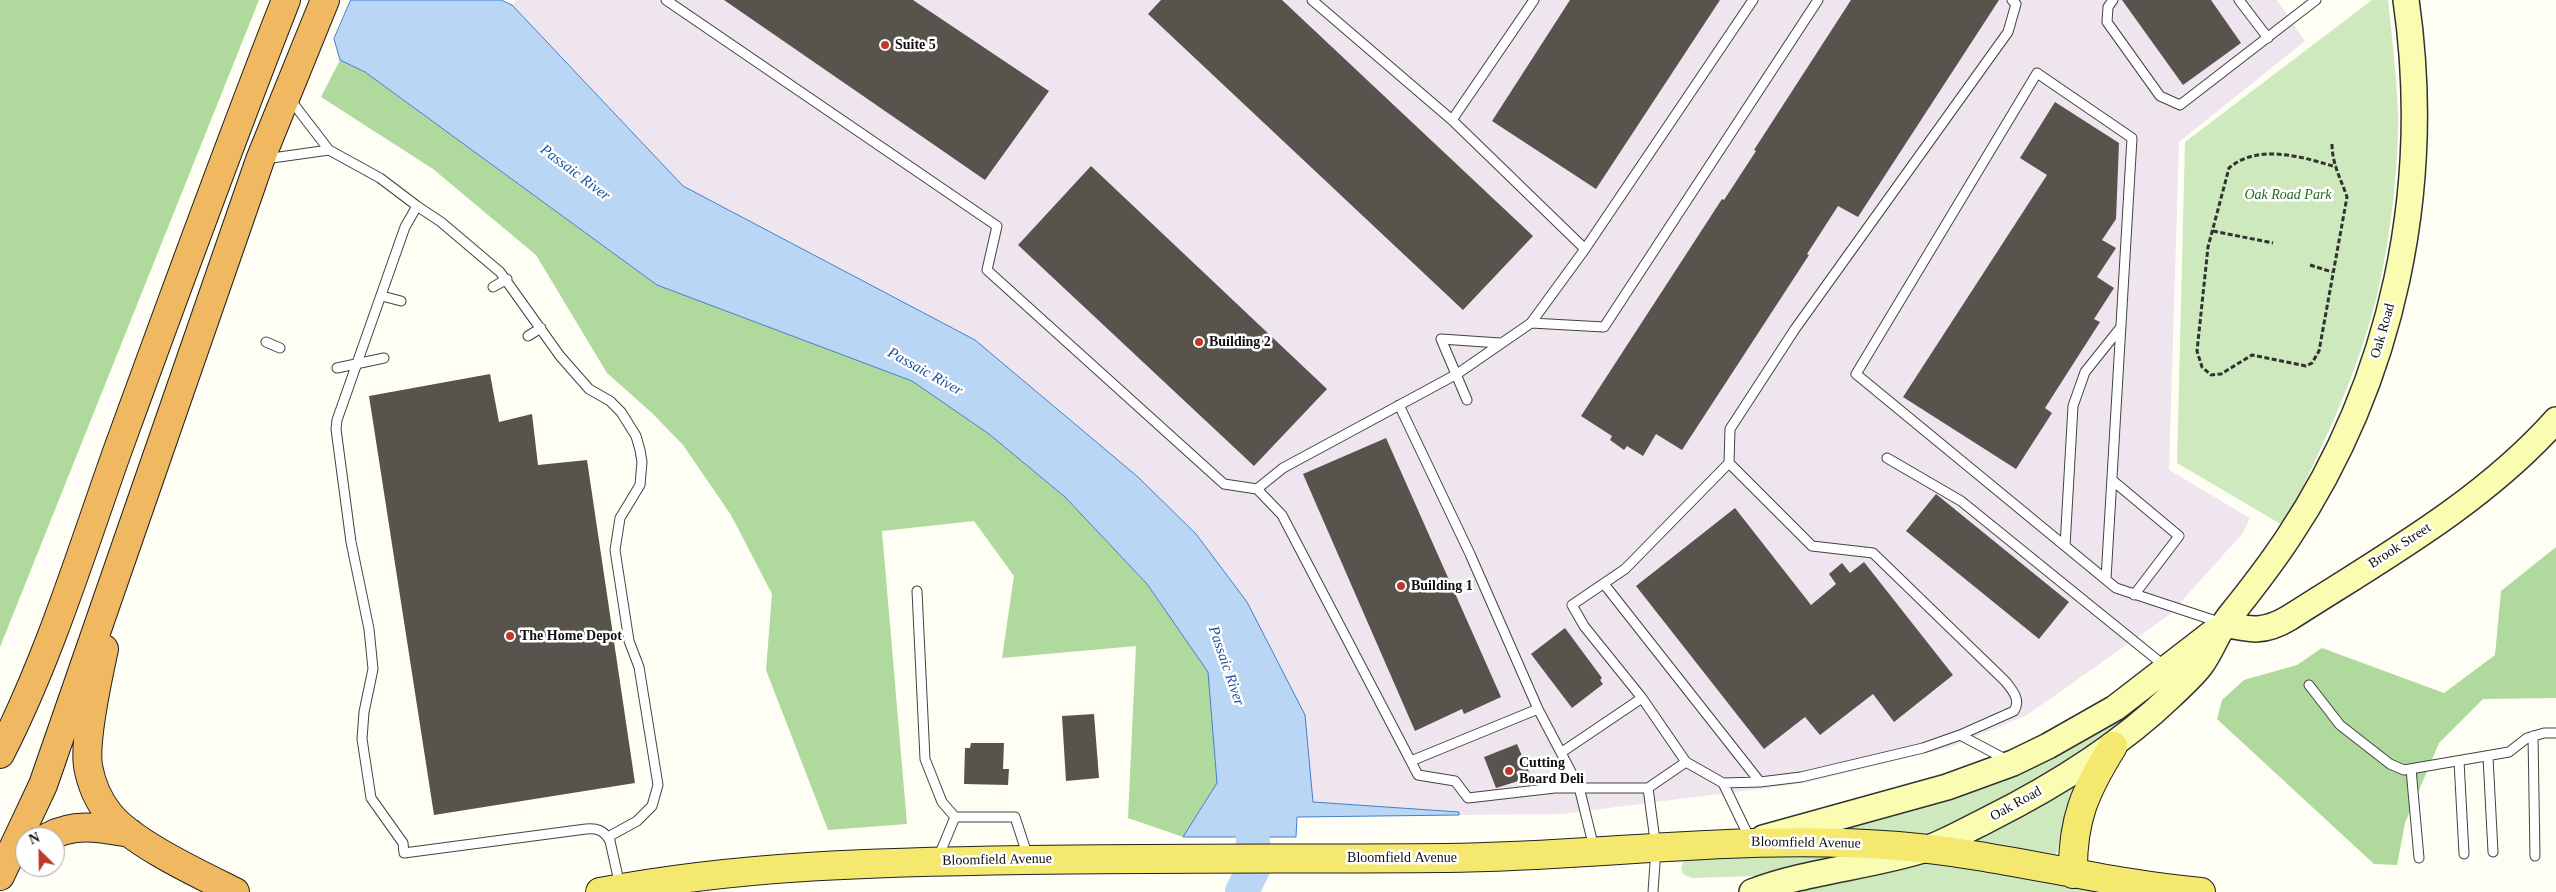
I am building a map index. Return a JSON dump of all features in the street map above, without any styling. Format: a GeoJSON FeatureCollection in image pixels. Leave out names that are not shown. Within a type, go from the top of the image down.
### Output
{"type":"FeatureCollection","features":[{"type":"Feature","properties":{"kind":"highway"},"geometry":{"type":"LineString","coordinates":[[0,876],[43,785],[260,160],[325,0]]}},
{"type":"Feature","properties":{"kind":"highway"},"geometry":{"type":"LineString","coordinates":[[0,754],[7,733],[66,595],[218,177],[286,1]]}},
{"type":"Feature","properties":{"kind":"highway"},"geometry":{"type":"LineString","coordinates":[[136,515],[102,656],[88,746],[88,764],[97,795],[109,815],[130,833],[186,867],[235,892]]}},
{"type":"Feature","properties":{"kind":"highway"},"geometry":{"type":"LineString","coordinates":[[65,829],[96,827],[130,833]]}},
{"type":"Feature","properties":{"kind":"highway"},"geometry":{"type":"LineString","coordinates":[[186,867],[205,892]]}},
{"type":"Feature","properties":{"kind":"highway"},"geometry":{"type":"LineString","coordinates":[[0,885],[15,868]]}},
{"type":"Feature","properties":{"kind":"main road"},"geometry":{"type":"LineString","coordinates":[[2073,874],[2073,848],[2077,818],[2094,776],[2113,746]]}},
{"type":"Feature","properties":{"kind":"main road","name":"Bloomfield Avenue"},"geometry":{"type":"LineString","coordinates":[[614,891],[728,874],[835,864],[1107,859],[1449,858],[1595,853],[1751,841],[1831,841],[1928,848],[1971,854],[2073,874],[2202,892]]}},
{"type":"Feature","properties":{"kind":"street","name":"Oak Road"},"geometry":{"type":"LineString","coordinates":[[1752,892],[1928,848],[2027,799],[2113,746],[2171,696],[2202,664],[2224,624],[2275,557],[2317,491],[2357,408],[2386,322],[2399,271],[2414,171],[2416,119],[2414,60],[2406,0]]}},
{"type":"Feature","properties":{"kind":"street","name":"Brook Street"},"geometry":{"type":"LineString","coordinates":[[2224,624],[2254,630],[2273,626],[2289,618],[2445,517],[2495,477],[2556,420]]}},
{"type":"Feature","properties":{"kind":"street","name":"Oak Road"},"geometry":{"type":"LineString","coordinates":[[1751,841],[1947,787],[2013,763],[2048,746],[2115,708],[2224,624]]}},
{"type":"Feature","properties":{"kind":"lane"},"geometry":{"type":"LineString","coordinates":[[666,0],[997,226],[987,270],[1224,484],[1257,489],[1282,515],[1418,775],[1456,781],[1468,798],[1555,788],[1648,788],[1686,762]]}},
{"type":"Feature","properties":{"kind":"lane"},"geometry":{"type":"LineString","coordinates":[[1312,0],[1452,120],[1585,249]]}},
{"type":"Feature","properties":{"kind":"lane"},"geometry":{"type":"LineString","coordinates":[[1452,120],[1534,0]]}},
{"type":"Feature","properties":{"kind":"lane"},"geometry":{"type":"LineString","coordinates":[[1257,489],[1283,468],[1457,374],[1530,322],[1585,249],[1753,0]]}},
{"type":"Feature","properties":{"kind":"lane"},"geometry":{"type":"LineString","coordinates":[[1530,322],[1604,327],[1818,0]]}},
{"type":"Feature","properties":{"kind":"lane"},"geometry":{"type":"LineString","coordinates":[[1729,463],[1812,546],[1873,553],[2006,682],[2016,696],[2017,707],[2014,711],[1960,735],[1923,748],[1820,772],[1760,782],[1723,783],[1686,762],[1642,698],[1584,626],[1572,605],[1625,569],[1729,463],[1730,429],[1796,329],[2008,32],[2016,4],[2012,0]]}},
{"type":"Feature","properties":{"kind":"lane"},"geometry":{"type":"LineString","coordinates":[[2113,0],[2108,7],[2107,22],[2160,96],[2180,104],[2316,0]]}},
{"type":"Feature","properties":{"kind":"lane"},"geometry":{"type":"LineString","coordinates":[[2239,0],[2268,38]]}},
{"type":"Feature","properties":{"kind":"lane"},"geometry":{"type":"LineString","coordinates":[[2106,579],[2132,138],[2037,73],[1856,374],[2116,588],[2224,624]]}},
{"type":"Feature","properties":{"kind":"lane"},"geometry":{"type":"LineString","coordinates":[[286,94],[329,150],[380,178],[440,222],[507,279],[560,356],[589,389],[610,401],[636,436],[642,462],[640,485],[620,518],[615,550],[629,641],[639,667],[658,785],[652,806],[637,821],[608,837]]}},
{"type":"Feature","properties":{"kind":"lane"},"geometry":{"type":"LineString","coordinates":[[260,160],[329,150]]}},
{"type":"Feature","properties":{"kind":"lane"},"geometry":{"type":"LineString","coordinates":[[417,206],[405,227],[382,296],[356,364],[337,420],[336,429],[351,542],[370,635],[374,672],[364,712],[362,739],[371,798],[403,843],[404,853],[586,829],[599,829],[608,837],[614,891]]}},
{"type":"Feature","properties":{"kind":"lane"},"geometry":{"type":"LineString","coordinates":[[493,287],[507,279]]}},
{"type":"Feature","properties":{"kind":"lane"},"geometry":{"type":"LineString","coordinates":[[382,296],[401,301]]}},
{"type":"Feature","properties":{"kind":"lane"},"geometry":{"type":"LineString","coordinates":[[2065,546],[2073,406],[2085,372],[2121,327]]}},
{"type":"Feature","properties":{"kind":"lane"},"geometry":{"type":"LineString","coordinates":[[528,336],[541,328]]}},
{"type":"Feature","properties":{"kind":"lane"},"geometry":{"type":"LineString","coordinates":[[1467,400],[1441,339],[1500,343]]}},
{"type":"Feature","properties":{"kind":"lane"},"geometry":{"type":"LineString","coordinates":[[266,342],[280,348]]}},
{"type":"Feature","properties":{"kind":"lane"},"geometry":{"type":"LineString","coordinates":[[337,368],[384,358]]}},
{"type":"Feature","properties":{"kind":"lane"},"geometry":{"type":"LineString","coordinates":[[1398,405],[1470,554],[1538,709],[1579,788],[1595,853]]}},
{"type":"Feature","properties":{"kind":"lane"},"geometry":{"type":"LineString","coordinates":[[1887,458],[1961,501],[2168,669]]}},
{"type":"Feature","properties":{"kind":"lane"},"geometry":{"type":"LineString","coordinates":[[2112,480],[2179,536],[2134,594]]}},
{"type":"Feature","properties":{"kind":"lane"},"geometry":{"type":"LineString","coordinates":[[1604,584],[1760,782]]}},
{"type":"Feature","properties":{"kind":"lane"},"geometry":{"type":"LineString","coordinates":[[918,592],[925,759],[942,802],[955,817]]}},
{"type":"Feature","properties":{"kind":"lane"},"geometry":{"type":"LineString","coordinates":[[2309,686],[2340,726],[2390,764],[2404,770],[2509,752],[2533,736],[2544,733],[2556,733]]}},
{"type":"Feature","properties":{"kind":"lane"},"geometry":{"type":"LineString","coordinates":[[1562,752],[1642,698]]}},
{"type":"Feature","properties":{"kind":"lane"},"geometry":{"type":"LineString","coordinates":[[1411,761],[1538,709]]}},
{"type":"Feature","properties":{"kind":"lane"},"geometry":{"type":"LineString","coordinates":[[1960,735],[2013,763]]}},
{"type":"Feature","properties":{"kind":"lane"},"geometry":{"type":"LineString","coordinates":[[2533,736],[2535,856]]}},
{"type":"Feature","properties":{"kind":"lane"},"geometry":{"type":"LineString","coordinates":[[2488,756],[2492,852]]}},
{"type":"Feature","properties":{"kind":"lane"},"geometry":{"type":"LineString","coordinates":[[2459,761],[2464,854]]}},
{"type":"Feature","properties":{"kind":"lane"},"geometry":{"type":"LineString","coordinates":[[2411,769],[2419,858]]}},
{"type":"Feature","properties":{"kind":"lane"},"geometry":{"type":"LineString","coordinates":[[1723,783],[1751,841]]}},
{"type":"Feature","properties":{"kind":"lane"},"geometry":{"type":"LineString","coordinates":[[1648,788],[1656,848],[1654,892]]}},
{"type":"Feature","properties":{"kind":"lane"},"geometry":{"type":"LineString","coordinates":[[955,817],[1014,816],[1029,860]]}},
{"type":"Feature","properties":{"kind":"lane"},"geometry":{"type":"LineString","coordinates":[[937,861],[955,817]]}},
{"type":"Feature","properties":{"kind":"path"},"geometry":{"type":"LineString","coordinates":[[2332,144],[2332,159],[2336,167],[2347,197],[2319,351],[2312,363],[2301,365],[2252,355],[2222,374],[2210,376],[2202,367],[2197,351],[2208,247],[2230,168],[2238,160],[2254,155],[2272,154],[2336,167]]}},
{"type":"Feature","properties":{"kind":"path"},"geometry":{"type":"LineString","coordinates":[[2212,231],[2273,243]]}},
{"type":"Feature","properties":{"kind":"path"},"geometry":{"type":"LineString","coordinates":[[2310,265],[2332,272]]}},
{"type":"Feature","properties":{"kind":"shaded area"},"geometry":{"type":"Polygon","coordinates":[[[516,0],[2277,0],[2305,41],[2179,142],[2169,470],[2250,518],[2243,533],[2169,615],[2027,715],[1951,747],[1805,783],[1562,814],[1459,815],[1459,812],[1313,802],[1305,715],[1278,664],[1196,534],[1138,477],[975,340],[683,186],[512,5],[516,0]]]}},
{"type":"Feature","properties":{"kind":"green space"},"geometry":{"type":"Polygon","coordinates":[[[0,0],[259,0],[0,647],[0,0]]]}},
{"type":"Feature","properties":{"kind":"green space","name":"Oak Road Park"},"geometry":{"type":"Polygon","coordinates":[[[2372,0],[2388,0],[2398,110],[2396,170],[2386,253],[2375,305],[2354,370],[2328,434],[2284,526],[2177,463],[2185,142],[2372,0]]]}},
{"type":"Feature","properties":{"kind":"green space"},"geometry":{"type":"Polygon","coordinates":[[[340,60],[365,72],[657,285],[912,381],[989,434],[1065,497],[1147,584],[1208,672],[1217,783],[1183,837],[1128,818],[1136,646],[1002,658],[1014,576],[974,521],[882,531],[907,824],[828,830],[766,670],[772,594],[731,515],[683,445],[652,413],[607,373],[536,255],[433,169],[321,97],[340,60]]]}},
{"type":"Feature","properties":{"kind":"green space"},"geometry":{"type":"Polygon","coordinates":[[[2556,547],[2556,698],[2483,699],[2439,743],[2405,823],[2397,865],[2374,864],[2217,719],[2222,700],[2244,680],[2297,665],[2322,648],[2444,693],[2495,655],[2501,591],[2556,547]]]}},
{"type":"Feature","properties":{"kind":"green space"},"geometry":{"type":"Polygon","coordinates":[[[2160,688],[2103,736],[2041,779],[1962,820],[1924,834],[1840,828],[2160,688]]]}},
{"type":"Feature","properties":{"kind":"green space"},"geometry":{"type":"Polygon","coordinates":[[[2084,771],[2056,854],[1970,841],[2084,771]]]}},
{"type":"Feature","properties":{"kind":"green space"},"geometry":{"type":"Polygon","coordinates":[[[1754,854],[1827,856],[1829,859],[1823,864],[1758,876],[1692,878],[1683,874],[1681,868],[1684,861],[1693,858],[1754,854]]]}},
{"type":"Feature","properties":{"kind":"green space"},"geometry":{"type":"Polygon","coordinates":[[[1918,859],[2120,892],[1795,892],[1918,859]]]}},
{"type":"Feature","properties":{"kind":"water"},"geometry":{"type":"Polygon","coordinates":[[[351,0],[501,0],[512,5],[683,186],[975,340],[1138,477],[1196,534],[1247,602],[1305,715],[1313,802],[1459,812],[1459,815],[1297,817],[1296,837],[1183,837],[1217,783],[1208,672],[1147,584],[1065,497],[989,434],[912,381],[657,285],[365,72],[340,60],[334,39],[351,0]]]}},
{"type":"Feature","properties":{"kind":"building","name":"Suite 5"},"geometry":{"type":"Polygon","coordinates":[[[724,0],[913,0],[1049,91],[985,180],[724,0]]]}},
{"type":"Feature","properties":{"kind":"building"},"geometry":{"type":"Polygon","coordinates":[[[1161,0],[1282,0],[1533,236],[1463,310],[1148,14],[1161,0]]]}},
{"type":"Feature","properties":{"kind":"building"},"geometry":{"type":"Polygon","coordinates":[[[1570,0],[1720,0],[1596,189],[1492,121],[1570,0]]]}},
{"type":"Feature","properties":{"kind":"building"},"geometry":{"type":"Polygon","coordinates":[[[1851,0],[1999,0],[1858,217],[1838,206],[1807,254],[1809,255],[1682,450],[1656,434],[1643,456],[1627,446],[1624,450],[1610,440],[1612,436],[1581,416],[1722,199],[1724,200],[1756,151],[1754,150],[1851,0]]]}},
{"type":"Feature","properties":{"kind":"building"},"geometry":{"type":"Polygon","coordinates":[[[2122,0],[2211,0],[2241,43],[2183,85],[2122,0]]]}},
{"type":"Feature","properties":{"kind":"building"},"geometry":{"type":"Polygon","coordinates":[[[2055,102],[2119,143],[2116,219],[2102,240],[2116,248],[2097,277],[2114,288],[2094,319],[2100,322],[2045,408],[2052,413],[2016,469],[1903,397],[2047,175],[2020,158],[2055,102]]]}},
{"type":"Feature","properties":{"kind":"building","name":"Building 2"},"geometry":{"type":"Polygon","coordinates":[[[1091,166],[1327,389],[1254,466],[1018,245],[1091,166]]]}},
{"type":"Feature","properties":{"kind":"building","name":"The Home Depot"},"geometry":{"type":"Polygon","coordinates":[[[490,374],[499,422],[532,414],[538,465],[587,460],[635,783],[434,815],[369,396],[490,374]]]}},
{"type":"Feature","properties":{"kind":"building","name":"Building 1"},"geometry":{"type":"Polygon","coordinates":[[[1386,438],[1501,697],[1464,714],[1462,709],[1415,731],[1303,474],[1386,438]]]}},
{"type":"Feature","properties":{"kind":"building"},"geometry":{"type":"Polygon","coordinates":[[[1936,494],[2069,602],[2039,639],[1906,531],[1936,494]]]}},
{"type":"Feature","properties":{"kind":"building"},"geometry":{"type":"Polygon","coordinates":[[[1735,508],[1811,605],[1836,584],[1829,574],[1842,563],[1850,573],[1864,562],[1953,675],[1894,722],[1873,694],[1820,735],[1805,717],[1764,749],[1636,586],[1735,508]]]}},
{"type":"Feature","properties":{"kind":"building"},"geometry":{"type":"Polygon","coordinates":[[[1565,628],[1602,678],[1600,680],[1603,684],[1572,708],[1531,654],[1565,628]]]}},
{"type":"Feature","properties":{"kind":"building"},"geometry":{"type":"Polygon","coordinates":[[[1094,714],[1099,778],[1066,781],[1062,716],[1094,714]]]}},
{"type":"Feature","properties":{"kind":"building"},"geometry":{"type":"Polygon","coordinates":[[[971,743],[1004,743],[1003,769],[1009,769],[1008,785],[964,784],[965,748],[970,748],[971,743]]]}},
{"type":"Feature","properties":{"kind":"building","name":"Cutting Board Deli"},"geometry":{"type":"Polygon","coordinates":[[[1517,744],[1531,777],[1496,788],[1484,757],[1517,744]]]}},
{"type":"Feature","properties":{"kind":"waterway","name":"Passaic River"},"geometry":{"type":"LineString","coordinates":[[1242,892],[1254,867],[1251,793]]}},
{"type":"Feature","properties":{"kind":"place","name":"Suite 5"},"geometry":{"type":"Point","coordinates":[885,45]}},
{"type":"Feature","properties":{"kind":"place","name":"Building 2"},"geometry":{"type":"Point","coordinates":[1199,342]}},
{"type":"Feature","properties":{"kind":"place","name":"Building 1"},"geometry":{"type":"Point","coordinates":[1401,586]}},
{"type":"Feature","properties":{"kind":"place","name":"The Home Depot"},"geometry":{"type":"Point","coordinates":[510,636]}},
{"type":"Feature","properties":{"kind":"place","name":"Cutting Board Deli"},"geometry":{"type":"Point","coordinates":[1509,771]}}]}
